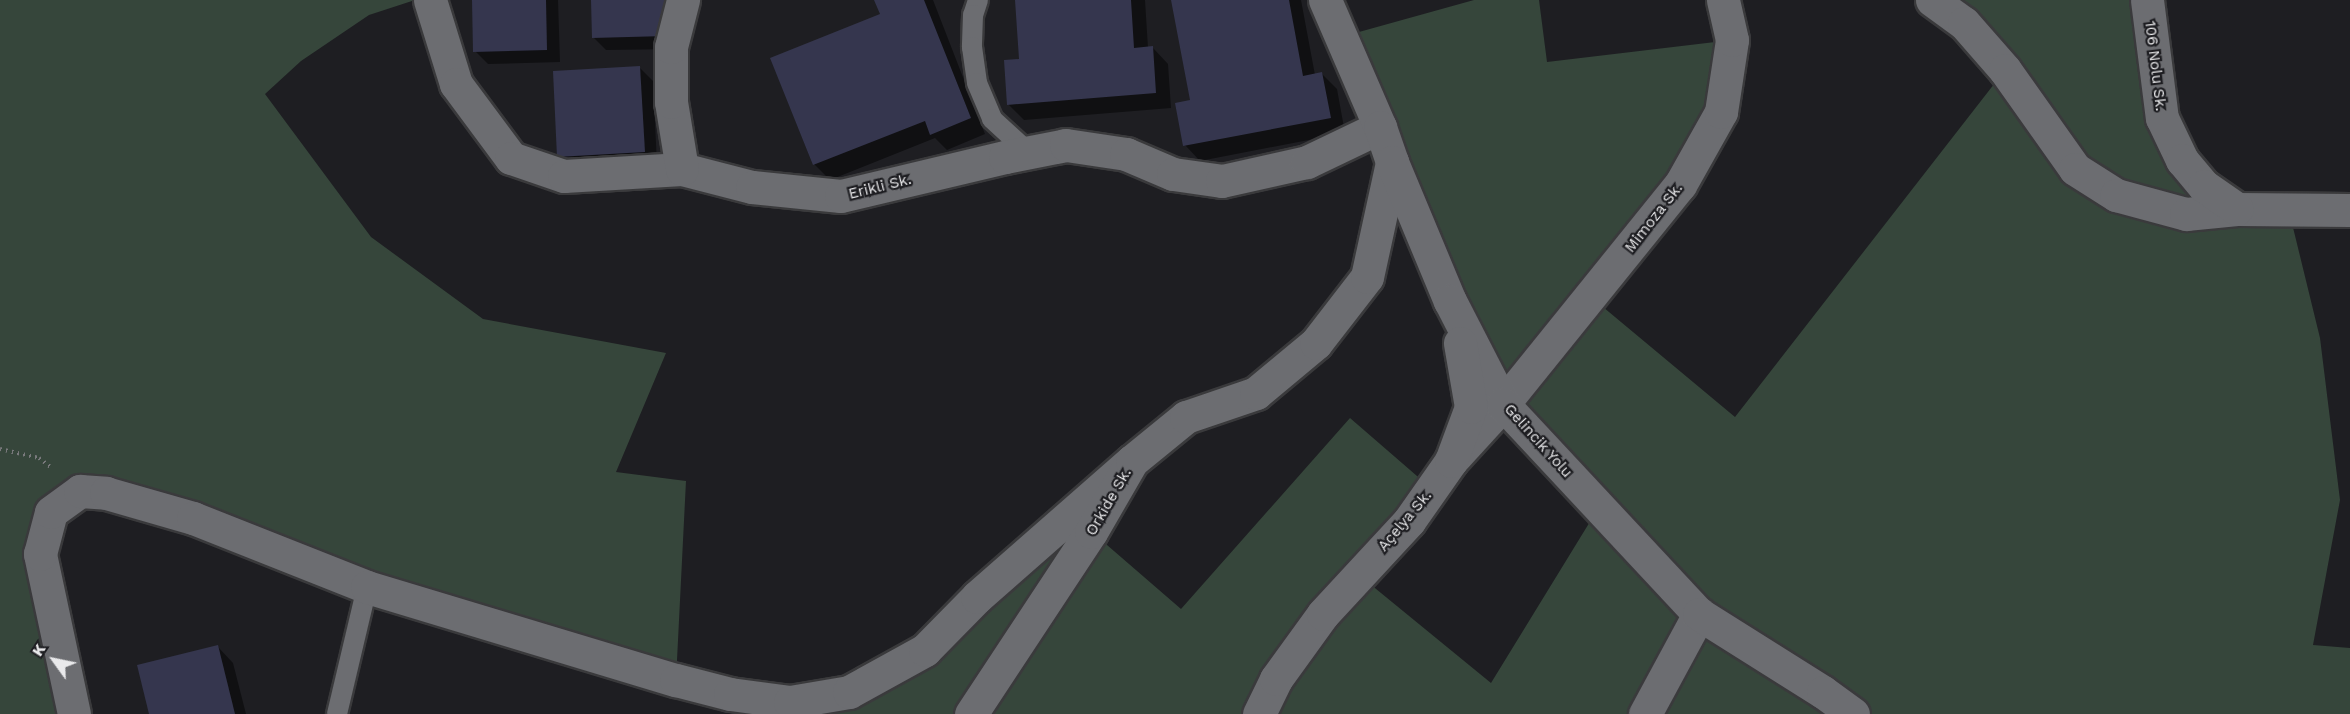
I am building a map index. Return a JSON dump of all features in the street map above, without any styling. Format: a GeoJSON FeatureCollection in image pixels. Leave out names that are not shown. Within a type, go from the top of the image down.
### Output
{"type":"FeatureCollection","features":[{"type":"Feature","properties":{"kind":"street","name":"Erikli Sk."},"geometry":{"type":"LineString","coordinates":[[430,0],[456,84],[511,158],[564,176],[682,170],[752,188],[841,196],[1066,145],[1116,153],[1173,174],[1222,181],[1307,162],[1380,127]]}},
{"type":"Feature","properties":{"kind":"street"},"geometry":{"type":"LineString","coordinates":[[682,0],[671,47],[671,102],[682,170]]}},
{"type":"Feature","properties":{"kind":"street","name":"Gelincik Yolu"},"geometry":{"type":"LineString","coordinates":[[1325,0],[1380,127],[1392,162],[1450,300],[1503,404],[1699,614],[1824,692],[1853,714]]}},
{"type":"Feature","properties":{"kind":"street","name":"Mimoza Sk."},"geometry":{"type":"LineString","coordinates":[[1451,461],[1503,404],[1680,185],[1721,112],[1732,40],[1722,0]]}},
{"type":"Feature","properties":{"kind":"street"},"geometry":{"type":"LineString","coordinates":[[1932,0],[1964,24],[2006,70],[2075,169],[2116,195],[2186,214],[2237,209],[2350,210]]}},
{"type":"Feature","properties":{"kind":"street","name":"106 Nolu Sk."},"geometry":{"type":"LineString","coordinates":[[2147,0],[2162,118],[2182,160],[2204,186],[2237,209]]}},
{"type":"Feature","properties":{"kind":"street","name":"Orkide Sk."},"geometry":{"type":"LineString","coordinates":[[971,714],[1091,532],[1132,461],[1186,417],[1256,393],[1316,343],[1367,277],[1392,162]]}},
{"type":"Feature","properties":{"kind":"street","name":"Açelya Sk."},"geometry":{"type":"LineString","coordinates":[[1259,714],[1276,679],[1323,614],[1409,521],[1451,461],[1471,407],[1466,368],[1450,300]]}},
{"type":"Feature","properties":{"kind":"street"},"geometry":{"type":"LineString","coordinates":[[74,714],[40,554],[51,512],[80,491],[106,493],[193,518],[367,587],[676,680],[730,694],[790,702],[849,692],[925,650],[977,597],[1132,461]]}},
{"type":"Feature","properties":{"kind":"street"},"geometry":{"type":"LineString","coordinates":[[1645,714],[1699,614]]}},
{"type":"Feature","properties":{"kind":"lane"},"geometry":{"type":"LineString","coordinates":[[978,0],[973,15],[972,47],[977,83],[992,118],[1028,152]]}},
{"type":"Feature","properties":{"kind":"lane"},"geometry":{"type":"LineString","coordinates":[[337,714],[367,587]]}},
{"type":"Feature","properties":{"kind":"path"},"geometry":{"type":"LineString","coordinates":[[0,449],[39,458],[80,491]]}},
{"type":"Feature","properties":{"kind":"green space"},"geometry":{"type":"Polygon","coordinates":[[[0,0],[415,0],[369,15],[301,61],[265,94],[371,237],[483,319],[666,353],[616,472],[686,481],[676,680],[106,493],[51,512],[74,714],[0,714],[0,0]]]}},
{"type":"Feature","properties":{"kind":"green space"},"geometry":{"type":"Polygon","coordinates":[[[1474,0],[1539,0],[1547,62],[1732,40],[1721,112],[1591,297],[1735,417],[2005,70],[1932,0],[2147,0],[2154,68],[2204,186],[2289,211],[2320,338],[2340,500],[2313,645],[2350,648],[2350,714],[1278,714],[1262,707],[1259,714],[737,714],[676,680],[849,692],[1038,546],[1092,532],[1181,609],[1350,418],[1432,489],[1359,575],[1491,683],[1599,507],[1503,404],[1341,37],[1474,0]]]}},
{"type":"Feature","properties":{"kind":"building"},"geometry":{"type":"Polygon","coordinates":[[[472,0],[546,0],[547,50],[473,52],[472,0]]]}},
{"type":"Feature","properties":{"kind":"building"},"geometry":{"type":"Polygon","coordinates":[[[591,0],[665,0],[666,36],[592,38],[591,0]]]}},
{"type":"Feature","properties":{"kind":"building"},"geometry":{"type":"Polygon","coordinates":[[[874,0],[924,0],[971,118],[930,135],[925,121],[813,165],[770,58],[880,14],[874,0]]]}},
{"type":"Feature","properties":{"kind":"building"},"geometry":{"type":"Polygon","coordinates":[[[1015,0],[1131,0],[1134,48],[1153,46],[1156,93],[1007,105],[1004,60],[1019,59],[1015,0]]]}},
{"type":"Feature","properties":{"kind":"building"},"geometry":{"type":"Polygon","coordinates":[[[1171,0],[1289,0],[1303,76],[1322,72],[1331,118],[1183,146],[1175,103],[1190,100],[1171,0]]]}},
{"type":"Feature","properties":{"kind":"building"},"geometry":{"type":"Polygon","coordinates":[[[640,66],[645,152],[557,157],[553,71],[640,66]]]}},
{"type":"Feature","properties":{"kind":"building"},"geometry":{"type":"Polygon","coordinates":[[[218,645],[235,714],[149,714],[137,665],[218,645]]]}}]}
